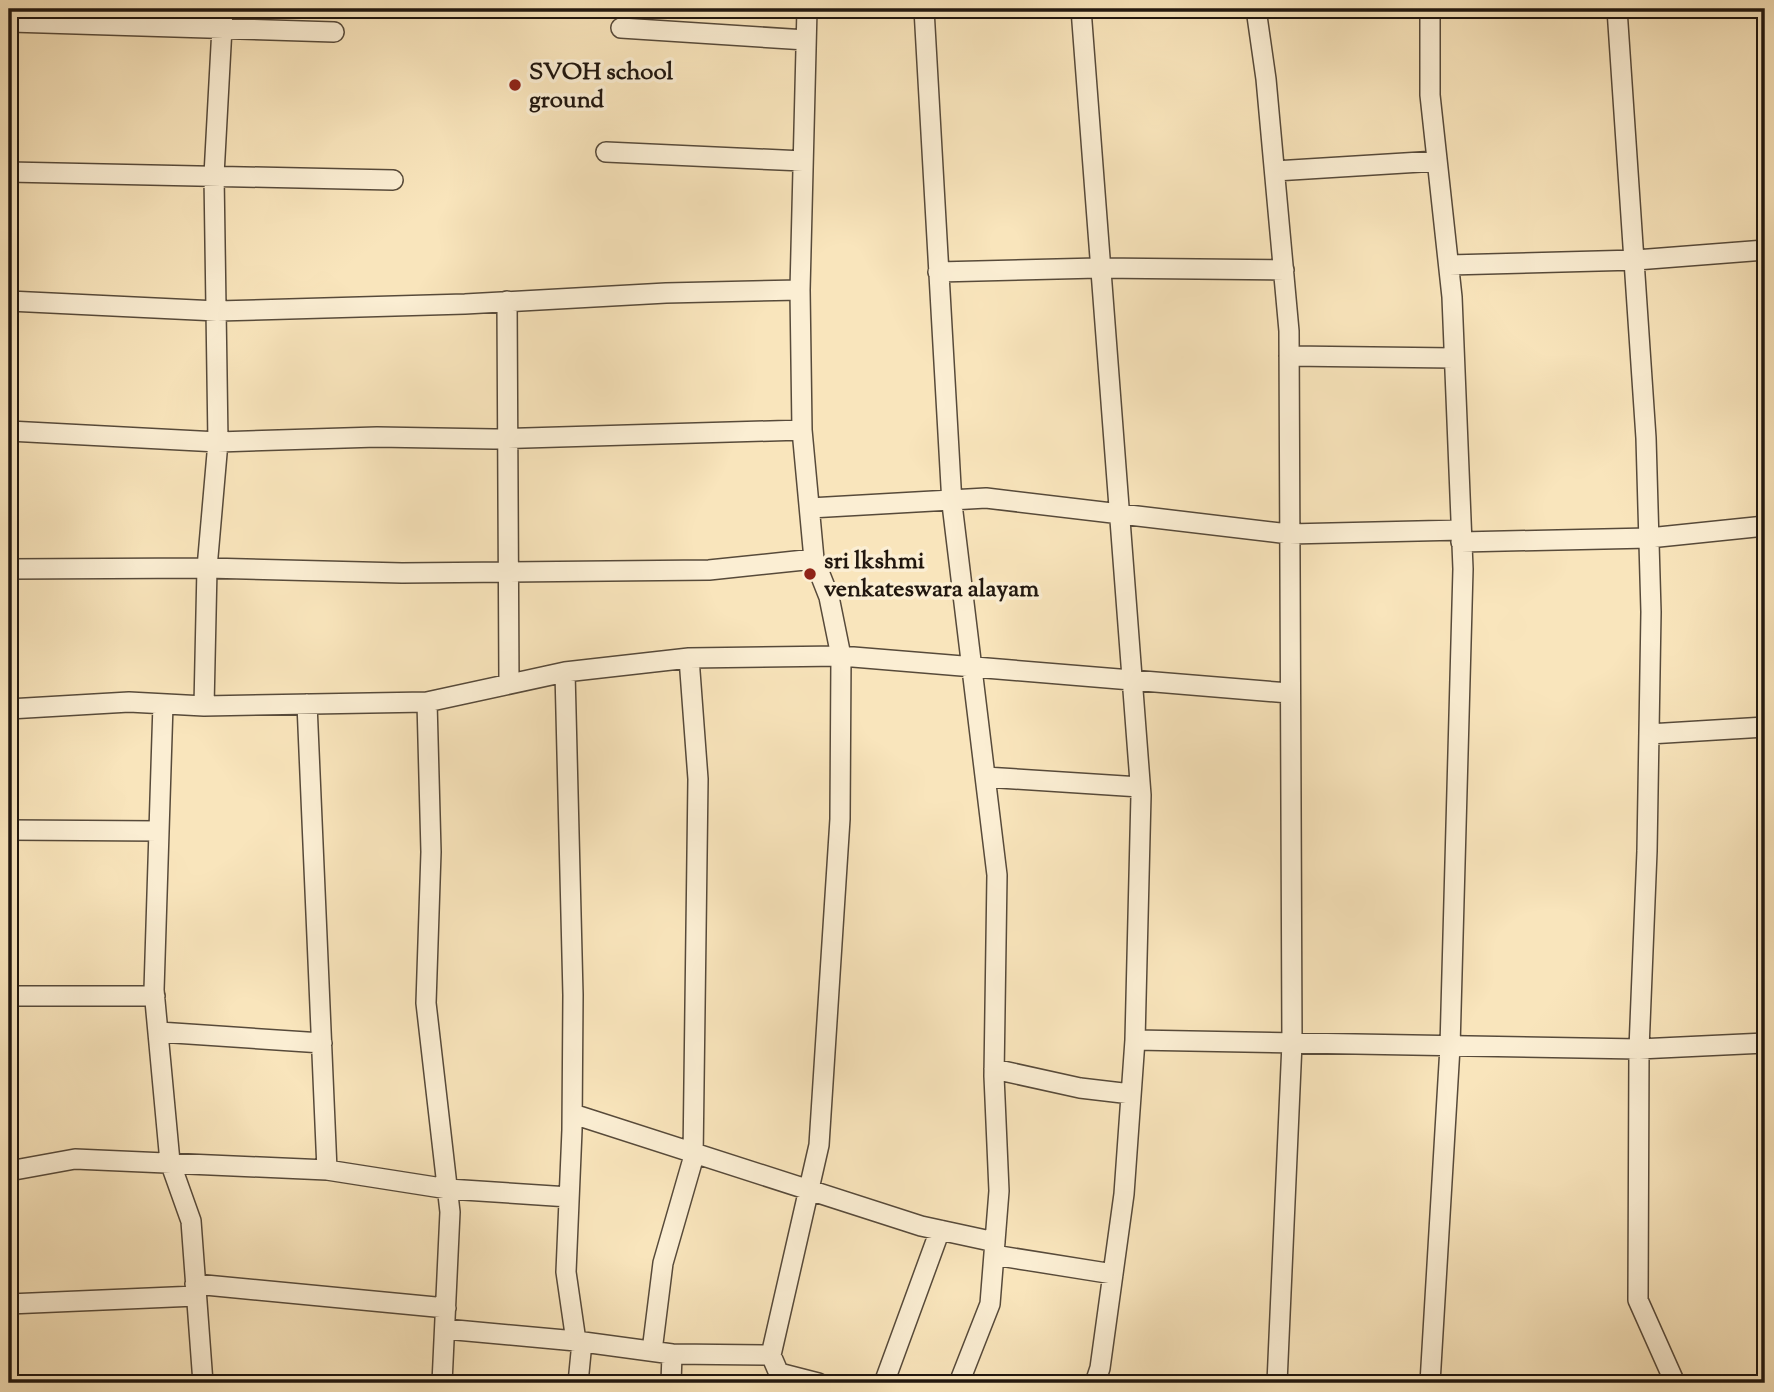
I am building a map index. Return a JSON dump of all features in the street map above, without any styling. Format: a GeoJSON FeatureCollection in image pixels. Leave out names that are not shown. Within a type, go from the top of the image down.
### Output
{"type":"FeatureCollection","features":[{"type":"Feature","properties":{"kind":"street"},"geometry":{"type":"LineString","coordinates":[[807,9],[800,290],[802,430],[814,559],[829,597],[841,656],[840,819],[818,1145],[772,1354],[781,1378],[818,1383]]}},
{"type":"Feature","properties":{"kind":"street"},"geometry":{"type":"LineString","coordinates":[[924,9],[951,498],[997,874],[994,1069],[999,1191],[995,1249],[990,1304],[959,1383]]}},
{"type":"Feature","properties":{"kind":"street"},"geometry":{"type":"LineString","coordinates":[[1081,9],[1098,268],[1140,787],[1135,1040],[1124,1194],[1100,1368],[1095,1383]]}},
{"type":"Feature","properties":{"kind":"street"},"geometry":{"type":"LineString","coordinates":[[1256,9],[1275,171],[1289,356],[1292,1043],[1277,1383]]}},
{"type":"Feature","properties":{"kind":"street"},"geometry":{"type":"LineString","coordinates":[[1430,9],[1430,95],[1448,265],[1461,536],[1450,1047],[1430,1383]]}},
{"type":"Feature","properties":{"kind":"street"},"geometry":{"type":"LineString","coordinates":[[1617,9],[1636,260],[1649,538],[1649,734],[1639,1049],[1638,1300],[1675,1383]]}},
{"type":"Feature","properties":{"kind":"street"},"geometry":{"type":"LineString","coordinates":[[12,19],[223,18],[334,32]]}},
{"type":"Feature","properties":{"kind":"street"},"geometry":{"type":"LineString","coordinates":[[204,706],[207,568],[218,442],[214,175],[223,18]]}},
{"type":"Feature","properties":{"kind":"street"},"geometry":{"type":"LineString","coordinates":[[621,28],[806,40]]}},
{"type":"Feature","properties":{"kind":"street"},"geometry":{"type":"LineString","coordinates":[[606,152],[803,161]]}},
{"type":"Feature","properties":{"kind":"street"},"geometry":{"type":"LineString","coordinates":[[1275,171],[1437,161]]}},
{"type":"Feature","properties":{"kind":"street"},"geometry":{"type":"LineString","coordinates":[[9,172],[393,180]]}},
{"type":"Feature","properties":{"kind":"street"},"geometry":{"type":"LineString","coordinates":[[1448,265],[1636,260],[1765,250]]}},
{"type":"Feature","properties":{"kind":"street"},"geometry":{"type":"LineString","coordinates":[[938,272],[1098,268],[1284,270]]}},
{"type":"Feature","properties":{"kind":"street"},"geometry":{"type":"LineString","coordinates":[[9,300],[217,312],[800,290]]}},
{"type":"Feature","properties":{"kind":"street"},"geometry":{"type":"LineString","coordinates":[[507,301],[510,439],[509,684]]}},
{"type":"Feature","properties":{"kind":"street"},"geometry":{"type":"LineString","coordinates":[[1289,356],[1454,358]]}},
{"type":"Feature","properties":{"kind":"street"},"geometry":{"type":"LineString","coordinates":[[9,431],[218,442],[377,437],[510,439],[802,430]]}},
{"type":"Feature","properties":{"kind":"street"},"geometry":{"type":"LineString","coordinates":[[810,508],[986,498],[1289,534],[1649,538],[1765,526]]}},
{"type":"Feature","properties":{"kind":"street"},"geometry":{"type":"LineString","coordinates":[[9,569],[207,568],[508,572],[709,570],[814,559]]}},
{"type":"Feature","properties":{"kind":"street"},"geometry":{"type":"LineString","coordinates":[[9,709],[129,702],[204,706],[427,702],[565,673],[690,658],[841,656],[972,669],[1289,693]]}},
{"type":"Feature","properties":{"kind":"street"},"geometry":{"type":"LineString","coordinates":[[652,1351],[663,1263],[693,1154],[698,779],[690,658]]}},
{"type":"Feature","properties":{"kind":"street"},"geometry":{"type":"LineString","coordinates":[[565,673],[573,995],[573,1114],[566,1272],[579,1341],[578,1383]]}},
{"type":"Feature","properties":{"kind":"street"},"geometry":{"type":"LineString","coordinates":[[427,702],[431,852],[426,1003],[450,1212],[442,1383]]}},
{"type":"Feature","properties":{"kind":"street"},"geometry":{"type":"LineString","coordinates":[[163,704],[155,996],[170,1162],[191,1221],[203,1383]]}},
{"type":"Feature","properties":{"kind":"street"},"geometry":{"type":"LineString","coordinates":[[307,704],[327,1170]]}},
{"type":"Feature","properties":{"kind":"street"},"geometry":{"type":"LineString","coordinates":[[1649,734],[1765,727]]}},
{"type":"Feature","properties":{"kind":"street"},"geometry":{"type":"LineString","coordinates":[[985,776],[1140,787]]}},
{"type":"Feature","properties":{"kind":"street"},"geometry":{"type":"LineString","coordinates":[[9,830],[159,831]]}},
{"type":"Feature","properties":{"kind":"street"},"geometry":{"type":"LineString","coordinates":[[9,996],[155,996]]}},
{"type":"Feature","properties":{"kind":"street"},"geometry":{"type":"LineString","coordinates":[[159,1032],[322,1043]]}},
{"type":"Feature","properties":{"kind":"street"},"geometry":{"type":"LineString","coordinates":[[1135,1040],[1639,1049],[1765,1043]]}},
{"type":"Feature","properties":{"kind":"street"},"geometry":{"type":"LineString","coordinates":[[994,1069],[1080,1088],[1131,1094]]}},
{"type":"Feature","properties":{"kind":"street"},"geometry":{"type":"LineString","coordinates":[[573,1114],[995,1249],[1113,1274]]}},
{"type":"Feature","properties":{"kind":"street"},"geometry":{"type":"LineString","coordinates":[[9,1171],[75,1159],[170,1162],[327,1170],[448,1189],[569,1197]]}},
{"type":"Feature","properties":{"kind":"street"},"geometry":{"type":"LineString","coordinates":[[884,1383],[940,1230]]}},
{"type":"Feature","properties":{"kind":"street"},"geometry":{"type":"LineString","coordinates":[[9,1304],[196,1290],[446,1308]]}},
{"type":"Feature","properties":{"kind":"street"},"geometry":{"type":"LineString","coordinates":[[445,1329],[579,1341],[672,1354],[772,1354]]}},
{"type":"Feature","properties":{"kind":"street"},"geometry":{"type":"LineString","coordinates":[[671,1383],[672,1354]]}},
{"type":"Feature","properties":{"kind":"place","name":"SVOH school ground"},"geometry":{"type":"Point","coordinates":[515,85]}},
{"type":"Feature","properties":{"kind":"place","name":"sri lkshmi venkateswara alayam"},"geometry":{"type":"Point","coordinates":[810,574]}}]}
